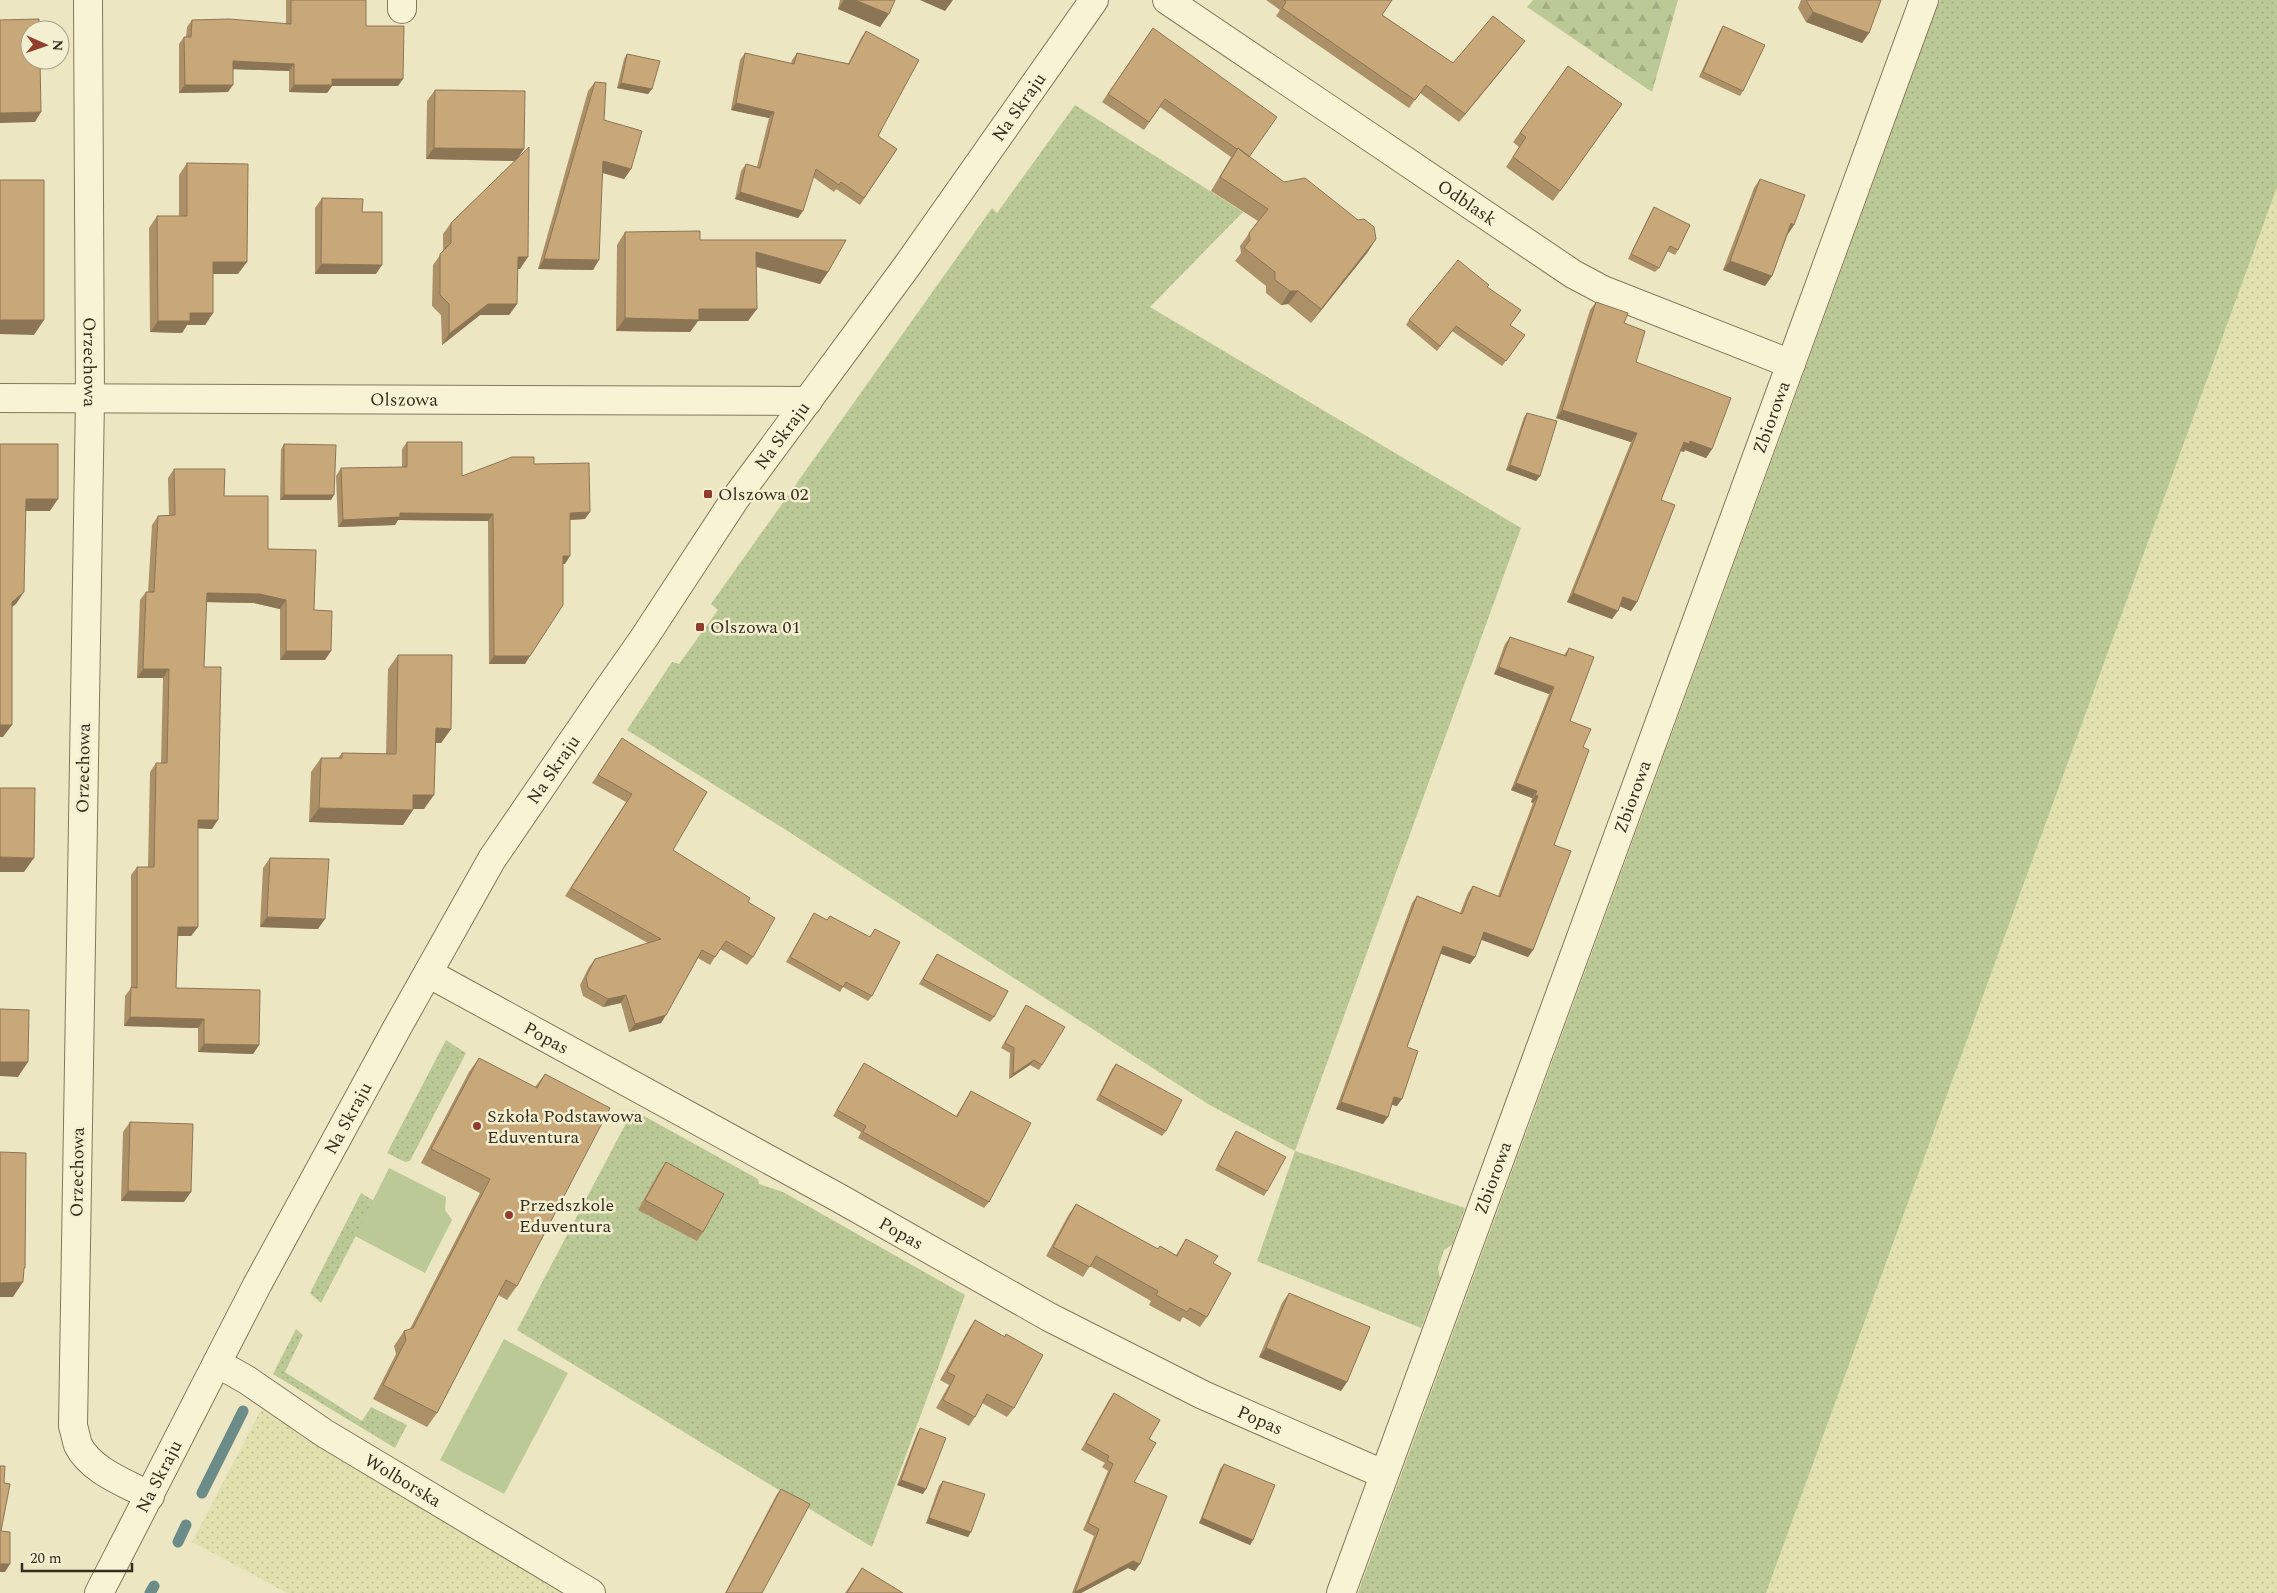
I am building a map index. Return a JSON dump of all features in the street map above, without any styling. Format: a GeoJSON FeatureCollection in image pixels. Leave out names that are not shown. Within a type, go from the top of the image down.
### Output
{"type":"FeatureCollection","features":[{"type":"Feature","properties":{"kind":"street","name":"Orzechowa"},"geometry":{"type":"LineString","coordinates":[[88,0],[90,399],[73,1426],[78,1444],[89,1460],[101,1470],[150,1496]]}},
{"type":"Feature","properties":{"kind":"street","name":"Na Skraju"},"geometry":{"type":"LineString","coordinates":[[99,1593],[217,1363],[428,973],[492,859],[644,638],[735,499],[907,266],[1094,0]]}},
{"type":"Feature","properties":{"kind":"street","name":"Odblask"},"geometry":{"type":"LineString","coordinates":[[1167,0],[1573,274],[1603,290],[1791,364]]}},
{"type":"Feature","properties":{"kind":"street","name":"Zbiorowa"},"geometry":{"type":"LineString","coordinates":[[1341,1593],[1924,0]]}},
{"type":"Feature","properties":{"kind":"street","name":"Olszowa"},"geometry":{"type":"LineString","coordinates":[[0,398],[808,401]]}},
{"type":"Feature","properties":{"kind":"street","name":"Popas"},"geometry":{"type":"LineString","coordinates":[[428,973],[839,1198],[1049,1318],[1203,1395],[1383,1474]]}},
{"type":"Feature","properties":{"kind":"street","name":"Wolborska"},"geometry":{"type":"LineString","coordinates":[[217,1363],[247,1380],[324,1433],[591,1593]]}},
{"type":"Feature","properties":{"kind":"green space"},"geometry":{"type":"Polygon","coordinates":[[[1533,0],[1678,0],[1652,92],[1527,7],[1533,0]]]}},
{"type":"Feature","properties":{"kind":"green space"},"geometry":{"type":"Polygon","coordinates":[[[1940,0],[2277,0],[2277,187],[1766,1593],[1358,1593],[1940,0]]]}},
{"type":"Feature","properties":{"kind":"green space"},"geometry":{"type":"Polygon","coordinates":[[[1075,105],[1243,212],[1150,307],[1521,528],[1295,1151],[1208,1104],[786,830],[627,730],[672,662],[679,664],[718,610],[711,604],[992,208],[997,213],[1075,105]]]}},
{"type":"Feature","properties":{"kind":"green space"},"geometry":{"type":"Polygon","coordinates":[[[2277,187],[2277,1593],[1766,1593],[2277,187]]]}},
{"type":"Feature","properties":{"kind":"green space"},"geometry":{"type":"Polygon","coordinates":[[[446,1040],[466,1053],[410,1161],[405,1162],[387,1153],[446,1040]]]}},
{"type":"Feature","properties":{"kind":"green space"},"geometry":{"type":"Polygon","coordinates":[[[633,1110],[758,1179],[759,1184],[783,1192],[965,1295],[872,1547],[517,1330],[633,1110]]]}},
{"type":"Feature","properties":{"kind":"green space"},"geometry":{"type":"Polygon","coordinates":[[[1295,1151],[1465,1208],[1452,1245],[1444,1250],[1438,1268],[1440,1278],[1421,1328],[1257,1261],[1295,1151]]]}},
{"type":"Feature","properties":{"kind":"green space"},"geometry":{"type":"Polygon","coordinates":[[[389,1168],[446,1197],[445,1210],[452,1220],[425,1273],[355,1236],[389,1168]]]}},
{"type":"Feature","properties":{"kind":"green space"},"geometry":{"type":"Polygon","coordinates":[[[361,1193],[374,1201],[321,1303],[310,1293],[361,1193]]]}},
{"type":"Feature","properties":{"kind":"green space"},"geometry":{"type":"Polygon","coordinates":[[[296,1329],[303,1335],[285,1372],[362,1421],[371,1407],[407,1425],[395,1448],[273,1374],[296,1329]]]}},
{"type":"Feature","properties":{"kind":"green space"},"geometry":{"type":"Polygon","coordinates":[[[504,1339],[568,1373],[504,1494],[440,1460],[504,1339]]]}},
{"type":"Feature","properties":{"kind":"green space"},"geometry":{"type":"Polygon","coordinates":[[[261,1410],[563,1593],[287,1593],[192,1542],[261,1410]]]}},
{"type":"Feature","properties":{"kind":"building"},"geometry":{"type":"Polygon","coordinates":[[[291,0],[366,0],[366,26],[404,26],[403,79],[332,79],[332,85],[294,85],[294,64],[233,61],[233,85],[185,85],[184,37],[191,37],[192,20],[229,19],[291,24],[291,0]]]}},
{"type":"Feature","properties":{"kind":"building"},"geometry":{"type":"Polygon","coordinates":[[[855,0],[895,0],[889,14],[855,0]]]}},
{"type":"Feature","properties":{"kind":"building"},"geometry":{"type":"Polygon","coordinates":[[[1284,0],[1392,0],[1382,15],[1453,63],[1493,16],[1525,41],[1465,114],[1426,85],[1415,100],[1282,8],[1286,2],[1284,0]]]}},
{"type":"Feature","properties":{"kind":"building"},"geometry":{"type":"Polygon","coordinates":[[[1806,0],[1881,0],[1869,33],[1813,12],[1806,0]]]}},
{"type":"Feature","properties":{"kind":"building"},"geometry":{"type":"Polygon","coordinates":[[[39,19],[20,20],[20,70],[40,70],[41,112],[0,113],[0,20],[39,19]]]}},
{"type":"Feature","properties":{"kind":"building"},"geometry":{"type":"Polygon","coordinates":[[[1723,26],[1765,45],[1743,91],[1703,72],[1723,26]]]}},
{"type":"Feature","properties":{"kind":"building"},"geometry":{"type":"Polygon","coordinates":[[[1153,28],[1277,117],[1249,157],[1165,99],[1149,122],[1108,94],[1153,28]]]}},
{"type":"Feature","properties":{"kind":"building"},"geometry":{"type":"Polygon","coordinates":[[[866,31],[919,60],[878,136],[897,149],[864,198],[841,182],[839,185],[816,169],[803,211],[740,192],[746,164],[760,168],[774,112],[736,103],[745,53],[794,64],[797,53],[849,64],[866,31]]]}},
{"type":"Feature","properties":{"kind":"building"},"geometry":{"type":"Polygon","coordinates":[[[627,54],[660,61],[652,89],[621,83],[627,54]]]}},
{"type":"Feature","properties":{"kind":"building"},"geometry":{"type":"Polygon","coordinates":[[[1568,66],[1622,104],[1560,191],[1513,157],[1526,137],[1520,133],[1568,66]]]}},
{"type":"Feature","properties":{"kind":"building"},"geometry":{"type":"Polygon","coordinates":[[[595,82],[606,83],[604,120],[642,131],[631,169],[603,161],[599,260],[544,259],[595,82]]]}},
{"type":"Feature","properties":{"kind":"building"},"geometry":{"type":"Polygon","coordinates":[[[435,90],[525,91],[524,149],[434,148],[435,90]]]}},
{"type":"Feature","properties":{"kind":"building"},"geometry":{"type":"Polygon","coordinates":[[[529,147],[528,257],[518,257],[517,304],[488,304],[449,334],[449,304],[440,295],[440,254],[451,243],[451,223],[529,147]]]}},
{"type":"Feature","properties":{"kind":"building"},"geometry":{"type":"Polygon","coordinates":[[[1238,148],[1284,182],[1305,178],[1358,220],[1364,219],[1374,227],[1376,239],[1321,309],[1298,291],[1290,291],[1275,280],[1275,272],[1244,248],[1250,240],[1249,233],[1268,209],[1220,177],[1238,148]]]}},
{"type":"Feature","properties":{"kind":"building"},"geometry":{"type":"Polygon","coordinates":[[[187,163],[248,164],[247,262],[213,262],[213,313],[190,313],[190,321],[158,321],[157,216],[187,216],[187,163]]]}},
{"type":"Feature","properties":{"kind":"building"},"geometry":{"type":"Polygon","coordinates":[[[1760,179],[1805,195],[1794,225],[1791,223],[1772,276],[1730,261],[1760,179]]]}},
{"type":"Feature","properties":{"kind":"building"},"geometry":{"type":"Polygon","coordinates":[[[0,180],[44,180],[44,320],[0,320],[0,180]]]}},
{"type":"Feature","properties":{"kind":"building"},"geometry":{"type":"Polygon","coordinates":[[[322,198],[363,199],[362,212],[382,212],[382,265],[321,264],[322,198]]]}},
{"type":"Feature","properties":{"kind":"building"},"geometry":{"type":"Polygon","coordinates":[[[1654,207],[1690,225],[1678,250],[1670,246],[1659,268],[1631,254],[1654,207]]]}},
{"type":"Feature","properties":{"kind":"building"},"geometry":{"type":"Polygon","coordinates":[[[700,231],[700,240],[846,240],[828,272],[756,252],[757,309],[699,309],[699,320],[625,318],[625,232],[700,231]]]}},
{"type":"Feature","properties":{"kind":"building"},"geometry":{"type":"Polygon","coordinates":[[[1458,260],[1489,285],[1487,287],[1521,310],[1510,325],[1525,335],[1506,361],[1456,326],[1440,346],[1409,320],[1458,260]]]}},
{"type":"Feature","properties":{"kind":"building"},"geometry":{"type":"Polygon","coordinates":[[[1596,302],[1628,313],[1624,323],[1645,331],[1636,362],[1731,398],[1712,449],[1690,441],[1689,444],[1684,442],[1661,500],[1675,505],[1637,602],[1623,597],[1618,611],[1573,593],[1637,433],[1562,410],[1596,302]]]}},
{"type":"Feature","properties":{"kind":"building"},"geometry":{"type":"Polygon","coordinates":[[[1527,413],[1557,421],[1540,476],[1510,465],[1527,413]]]}},
{"type":"Feature","properties":{"kind":"building"},"geometry":{"type":"Polygon","coordinates":[[[407,442],[462,442],[462,476],[512,457],[534,457],[534,464],[589,463],[590,512],[570,513],[570,556],[563,556],[563,605],[530,656],[494,656],[493,514],[400,513],[400,517],[343,520],[341,468],[407,467],[407,442]]]}},
{"type":"Feature","properties":{"kind":"building"},"geometry":{"type":"Polygon","coordinates":[[[0,444],[58,444],[58,499],[26,499],[24,592],[12,602],[12,725],[0,725],[0,444]]]}},
{"type":"Feature","properties":{"kind":"building"},"geometry":{"type":"Polygon","coordinates":[[[284,444],[336,445],[334,495],[284,495],[284,444]]]}},
{"type":"Feature","properties":{"kind":"building"},"geometry":{"type":"Polygon","coordinates":[[[174,469],[225,469],[224,496],[268,496],[268,549],[316,550],[314,610],[332,611],[331,651],[286,651],[286,600],[260,594],[207,593],[204,667],[221,667],[218,820],[198,820],[198,927],[178,927],[176,988],[260,990],[259,1045],[204,1044],[204,1019],[130,1017],[131,987],[137,988],[137,867],[154,867],[156,763],[167,763],[169,669],[143,669],[146,592],[154,592],[158,516],[175,515],[174,469]]]}},
{"type":"Feature","properties":{"kind":"building"},"geometry":{"type":"Polygon","coordinates":[[[1510,637],[1566,656],[1569,648],[1594,657],[1570,721],[1591,729],[1583,747],[1589,750],[1554,845],[1571,851],[1533,950],[1484,932],[1475,957],[1443,946],[1407,1047],[1418,1051],[1402,1099],[1394,1097],[1388,1117],[1341,1102],[1417,896],[1462,914],[1473,886],[1500,897],[1538,796],[1535,795],[1537,791],[1516,783],[1554,687],[1499,667],[1510,637]]]}},
{"type":"Feature","properties":{"kind":"building"},"geometry":{"type":"Polygon","coordinates":[[[398,655],[452,655],[451,729],[436,728],[434,795],[413,795],[413,810],[319,808],[321,758],[342,758],[342,753],[396,754],[398,655]]]}},
{"type":"Feature","properties":{"kind":"building"},"geometry":{"type":"Polygon","coordinates":[[[622,738],[707,792],[673,850],[750,898],[748,902],[775,918],[753,957],[726,941],[715,957],[702,950],[666,1015],[635,1024],[626,995],[608,999],[588,988],[586,977],[595,959],[661,939],[571,888],[632,794],[598,775],[622,738]]]}},
{"type":"Feature","properties":{"kind":"building"},"geometry":{"type":"Polygon","coordinates":[[[0,788],[35,788],[34,858],[0,857],[0,788]]]}},
{"type":"Feature","properties":{"kind":"building"},"geometry":{"type":"Polygon","coordinates":[[[270,858],[329,859],[325,919],[267,917],[270,858]]]}},
{"type":"Feature","properties":{"kind":"building"},"geometry":{"type":"Polygon","coordinates":[[[814,913],[827,920],[830,916],[870,937],[875,929],[900,942],[872,996],[846,982],[843,987],[790,957],[814,913]]]}},
{"type":"Feature","properties":{"kind":"building"},"geometry":{"type":"Polygon","coordinates":[[[937,954],[1008,991],[994,1017],[923,979],[937,954]]]}},
{"type":"Feature","properties":{"kind":"building"},"geometry":{"type":"Polygon","coordinates":[[[1026,1005],[1065,1027],[1042,1065],[1034,1060],[1013,1074],[1014,1048],[1005,1043],[1026,1005]]]}},
{"type":"Feature","properties":{"kind":"building"},"geometry":{"type":"Polygon","coordinates":[[[0,1009],[29,1010],[28,1062],[0,1062],[0,1009]]]}},
{"type":"Feature","properties":{"kind":"building"},"geometry":{"type":"Polygon","coordinates":[[[479,1058],[537,1088],[545,1074],[610,1108],[517,1286],[506,1280],[437,1413],[383,1385],[406,1340],[404,1331],[413,1328],[490,1179],[431,1149],[479,1058]]]}},
{"type":"Feature","properties":{"kind":"building"},"geometry":{"type":"Polygon","coordinates":[[[864,1063],[957,1117],[971,1091],[1031,1123],[989,1202],[863,1132],[866,1126],[837,1110],[864,1063]]]}},
{"type":"Feature","properties":{"kind":"building"},"geometry":{"type":"Polygon","coordinates":[[[1116,1064],[1182,1100],[1166,1131],[1100,1095],[1116,1064]]]}},
{"type":"Feature","properties":{"kind":"building"},"geometry":{"type":"Polygon","coordinates":[[[130,1122],[193,1124],[191,1192],[128,1191],[130,1122]]]}},
{"type":"Feature","properties":{"kind":"building"},"geometry":{"type":"Polygon","coordinates":[[[1236,1131],[1286,1157],[1267,1191],[1218,1165],[1236,1131]]]}},
{"type":"Feature","properties":{"kind":"building"},"geometry":{"type":"Polygon","coordinates":[[[0,1152],[26,1153],[25,1268],[23,1282],[0,1283],[0,1152]]]}},
{"type":"Feature","properties":{"kind":"building"},"geometry":{"type":"Polygon","coordinates":[[[666,1162],[724,1194],[703,1232],[645,1200],[666,1162]]]}},
{"type":"Feature","properties":{"kind":"building"},"geometry":{"type":"Polygon","coordinates":[[[1076,1204],[1158,1249],[1160,1246],[1177,1256],[1186,1239],[1218,1256],[1213,1263],[1231,1273],[1207,1317],[1190,1308],[1187,1312],[1156,1295],[1158,1291],[1096,1256],[1090,1267],[1053,1247],[1076,1204]]]}},
{"type":"Feature","properties":{"kind":"building"},"geometry":{"type":"Polygon","coordinates":[[[1289,1293],[1370,1327],[1347,1382],[1266,1348],[1289,1293]]]}},
{"type":"Feature","properties":{"kind":"building"},"geometry":{"type":"Polygon","coordinates":[[[975,1320],[1005,1337],[1006,1334],[1043,1355],[1014,1408],[987,1394],[975,1417],[943,1400],[955,1376],[947,1372],[975,1320]]]}},
{"type":"Feature","properties":{"kind":"building"},"geometry":{"type":"Polygon","coordinates":[[[1114,1393],[1160,1420],[1149,1439],[1156,1443],[1134,1482],[1167,1496],[1140,1564],[1133,1561],[1075,1592],[1099,1529],[1088,1523],[1113,1464],[1107,1460],[1109,1456],[1086,1443],[1114,1393]]]}},
{"type":"Feature","properties":{"kind":"building"},"geometry":{"type":"Polygon","coordinates":[[[920,1428],[946,1438],[926,1489],[901,1480],[920,1428]]]}},
{"type":"Feature","properties":{"kind":"building"},"geometry":{"type":"Polygon","coordinates":[[[1224,1464],[1275,1485],[1253,1540],[1202,1518],[1224,1464]]]}},
{"type":"Feature","properties":{"kind":"building"},"geometry":{"type":"Polygon","coordinates":[[[0,1466],[5,1466],[4,1483],[10,1484],[1,1531],[10,1532],[10,1564],[0,1564],[0,1466]]]}},
{"type":"Feature","properties":{"kind":"building"},"geometry":{"type":"Polygon","coordinates":[[[943,1481],[985,1494],[971,1532],[929,1518],[943,1481]]]}},
{"type":"Feature","properties":{"kind":"building"},"geometry":{"type":"Polygon","coordinates":[[[781,1489],[810,1504],[762,1593],[726,1593],[781,1489]]]}},
{"type":"Feature","properties":{"kind":"building"},"geometry":{"type":"Polygon","coordinates":[[[862,1568],[903,1593],[847,1593],[862,1568]]]}},
{"type":"Feature","properties":{"kind":"waterway"},"geometry":{"type":"LineString","coordinates":[[202,1493],[243,1411]]}},
{"type":"Feature","properties":{"kind":"waterway"},"geometry":{"type":"LineString","coordinates":[[178,1542],[186,1525]]}},
{"type":"Feature","properties":{"kind":"waterway"},"geometry":{"type":"LineString","coordinates":[[150,1593],[154,1586]]}},
{"type":"Feature","properties":{"kind":"place","name":"Olszowa 02"},"geometry":{"type":"Point","coordinates":[708,494]}},
{"type":"Feature","properties":{"kind":"place","name":"Olszowa 01"},"geometry":{"type":"Point","coordinates":[700,627]}},
{"type":"Feature","properties":{"kind":"place","name":"Szkoła Podstawowa Eduventura"},"geometry":{"type":"Point","coordinates":[477,1126]}},
{"type":"Feature","properties":{"kind":"place","name":"Przedszkole Eduventura"},"geometry":{"type":"Point","coordinates":[509,1215]}}]}
